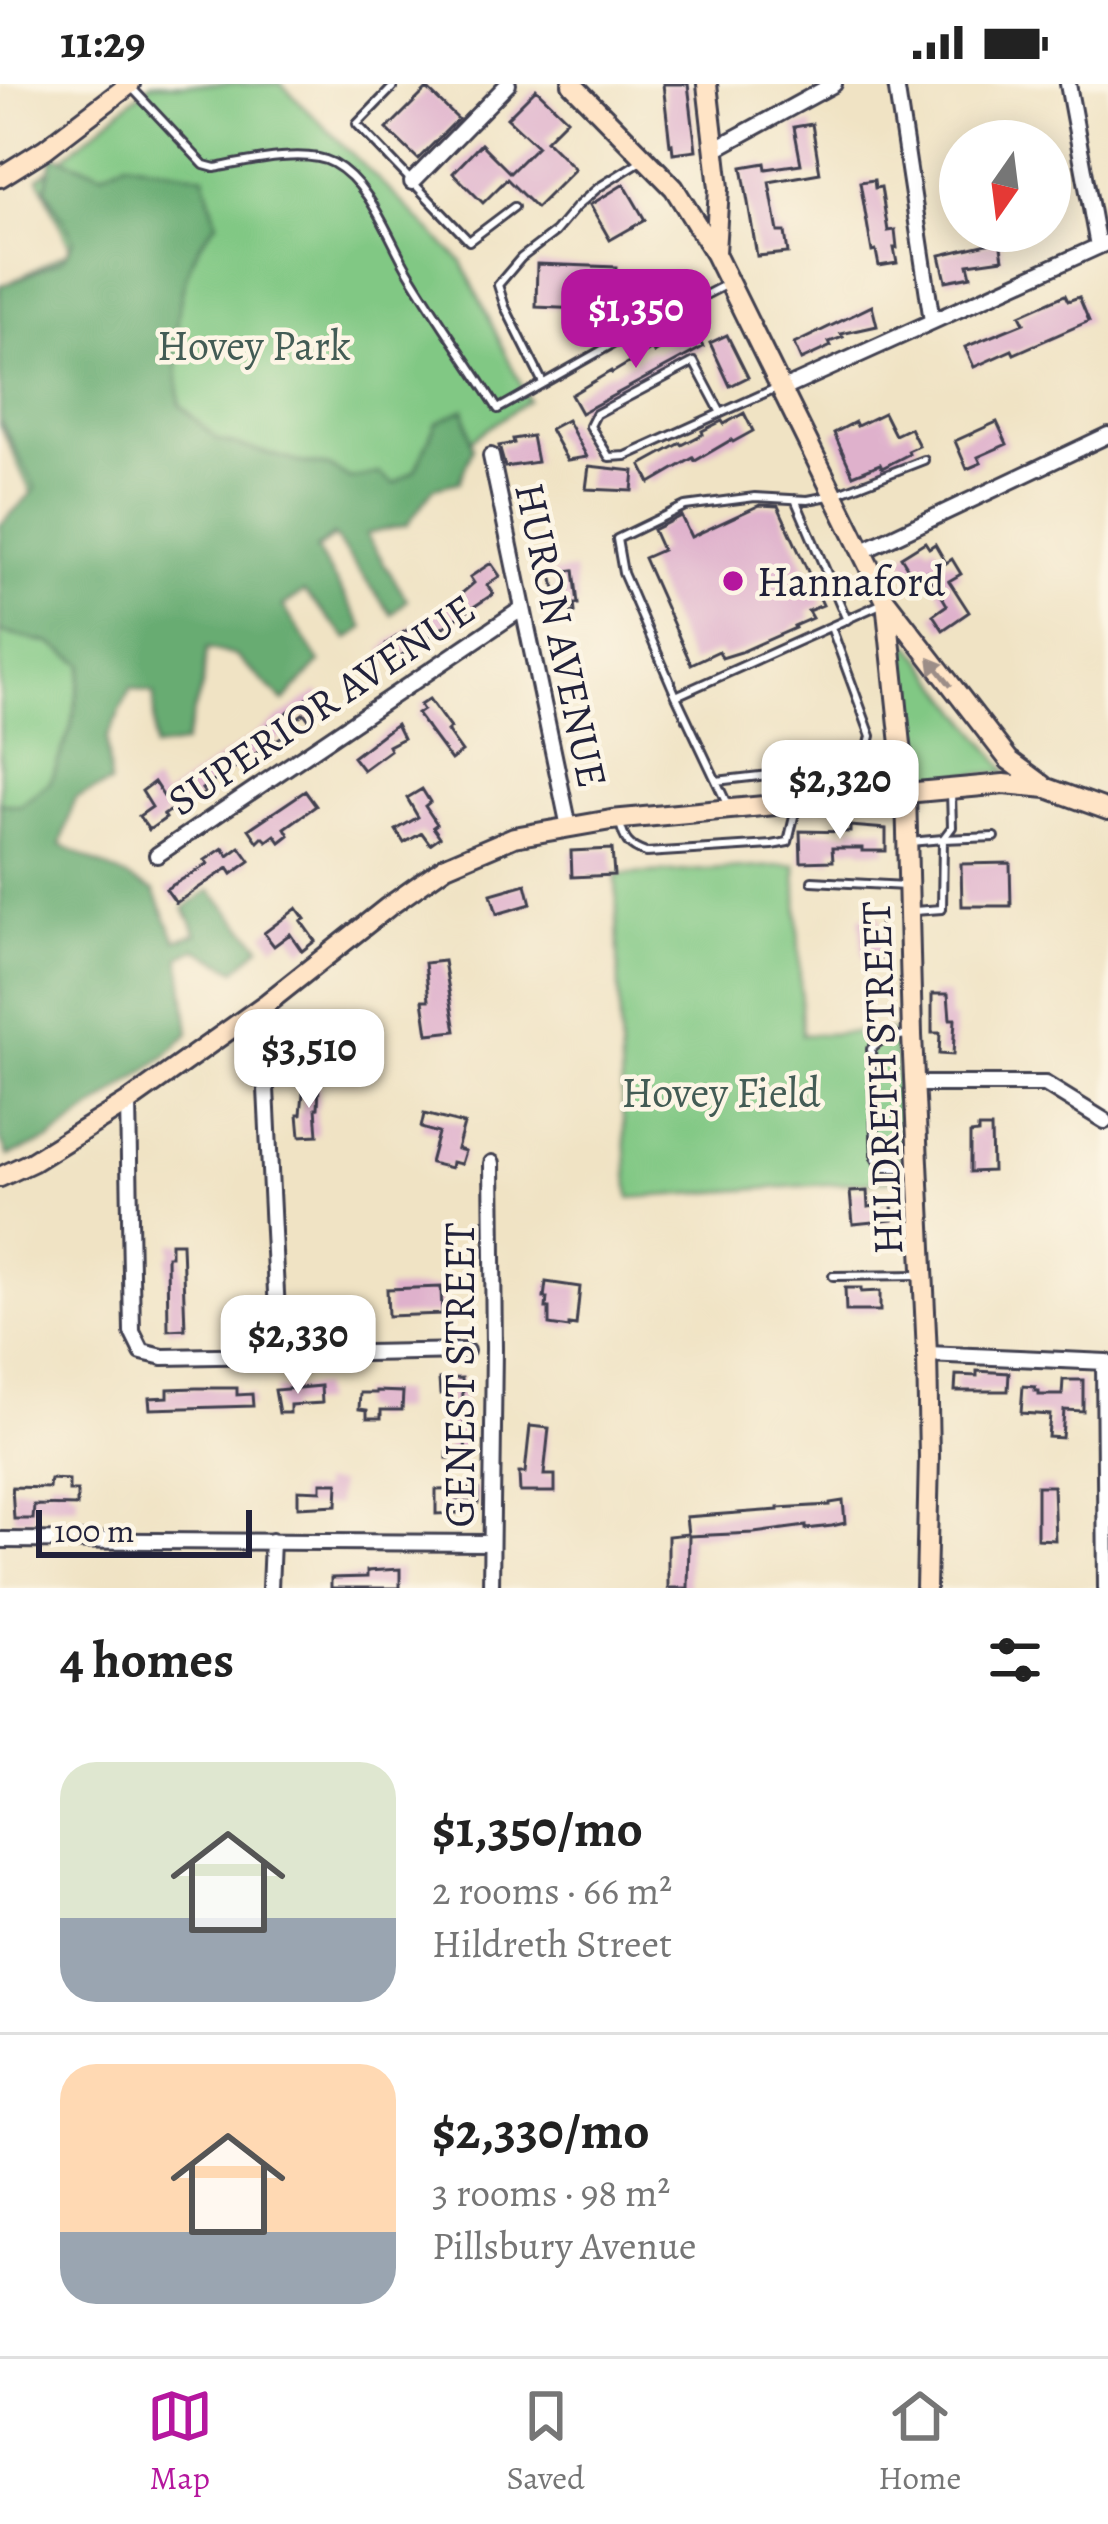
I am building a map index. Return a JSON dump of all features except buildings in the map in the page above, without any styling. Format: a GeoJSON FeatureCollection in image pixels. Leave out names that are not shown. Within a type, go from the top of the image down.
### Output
{"type":"FeatureCollection","features":[{"type":"Feature","properties":{"kind":"street"},"geometry":{"type":"LineString","coordinates":[[0,177],[45,149],[129,84]]}},
{"type":"Feature","properties":{"kind":"street"},"geometry":{"type":"LineString","coordinates":[[412,182],[508,84]]}},
{"type":"Feature","properties":{"kind":"street","name":"HILDRETH STREET"},"geometry":{"type":"LineString","coordinates":[[572,84],[674,188],[716,254],[886,601],[907,791],[912,1035],[927,1354],[926,1588]]}},
{"type":"Feature","properties":{"kind":"street"},"geometry":{"type":"LineString","coordinates":[[707,84],[719,188],[716,254]]}},
{"type":"Feature","properties":{"kind":"street"},"geometry":{"type":"LineString","coordinates":[[715,149],[834,84]]}},
{"type":"Feature","properties":{"kind":"street"},"geometry":{"type":"LineString","coordinates":[[896,84],[932,322]]}},
{"type":"Feature","properties":{"kind":"street"},"geometry":{"type":"LineString","coordinates":[[780,388],[1103,244],[1068,84]]}},
{"type":"Feature","properties":{"kind":"street"},"geometry":{"type":"LineString","coordinates":[[863,551],[1108,436]]}},
{"type":"Feature","properties":{"kind":"street","name":"HURON AVENUE"},"geometry":{"type":"LineString","coordinates":[[490,456],[569,827]]}},
{"type":"Feature","properties":{"kind":"street"},"geometry":{"type":"LineString","coordinates":[[886,601],[1009,760],[1047,788]]}},
{"type":"Feature","properties":{"kind":"street","name":"SUPERIOR AVENUE"},"geometry":{"type":"LineString","coordinates":[[157,855],[523,608]]}},
{"type":"Feature","properties":{"kind":"street"},"geometry":{"type":"LineString","coordinates":[[0,1177],[128,1102],[446,866],[514,837],[620,819],[1004,784],[1047,788],[1108,810]]}},
{"type":"Feature","properties":{"kind":"street"},"geometry":{"type":"LineString","coordinates":[[262,1007],[279,1354]]}},
{"type":"Feature","properties":{"kind":"street"},"geometry":{"type":"LineString","coordinates":[[914,1084],[1045,1084],[1105,1121]]}},
{"type":"Feature","properties":{"kind":"street"},"geometry":{"type":"LineString","coordinates":[[128,1102],[133,1332],[142,1352],[164,1358],[466,1351]]}},
{"type":"Feature","properties":{"kind":"street","name":"GENEST STREET"},"geometry":{"type":"LineString","coordinates":[[491,1588],[492,1163]]}},
{"type":"Feature","properties":{"kind":"street"},"geometry":{"type":"LineString","coordinates":[[927,1354],[1106,1362],[1106,1588]]}},
{"type":"Feature","properties":{"kind":"street"},"geometry":{"type":"LineString","coordinates":[[0,1540],[491,1543]]}},
{"type":"Feature","properties":{"kind":"street"},"geometry":{"type":"LineString","coordinates":[[270,1588],[272,1541]]}},
{"type":"Feature","properties":{"kind":"lane"},"geometry":{"type":"LineString","coordinates":[[129,84],[204,165],[215,168],[286,156],[315,157],[348,174],[498,409],[728,283]]}},
{"type":"Feature","properties":{"kind":"lane"},"geometry":{"type":"LineString","coordinates":[[393,87],[357,124],[469,242],[514,207]]}},
{"type":"Feature","properties":{"kind":"lane"},"geometry":{"type":"LineString","coordinates":[[543,383],[498,285],[576,207],[646,157]]}},
{"type":"Feature","properties":{"kind":"lane"},"geometry":{"type":"LineString","coordinates":[[721,413],[694,362],[596,414],[590,426],[609,458],[626,456],[780,388]]}},
{"type":"Feature","properties":{"kind":"lane"},"geometry":{"type":"LineString","coordinates":[[729,808],[623,573],[617,539],[685,506],[755,497],[834,495],[924,460]]}},
{"type":"Feature","properties":{"kind":"lane"},"geometry":{"type":"LineString","coordinates":[[796,499],[847,620]]}},
{"type":"Feature","properties":{"kind":"lane"},"geometry":{"type":"LineString","coordinates":[[676,696],[886,601]]}},
{"type":"Feature","properties":{"kind":"lane"},"geometry":{"type":"LineString","coordinates":[[716,781],[865,759],[871,736],[831,627]]}},
{"type":"Feature","properties":{"kind":"lane"},"geometry":{"type":"LineString","coordinates":[[910,911],[942,909],[943,839],[952,827],[951,788]]}},
{"type":"Feature","properties":{"kind":"lane"},"geometry":{"type":"LineString","coordinates":[[620,819],[624,840],[646,853],[772,845],[788,842],[796,803]]}},
{"type":"Feature","properties":{"kind":"lane"},"geometry":{"type":"LineString","coordinates":[[908,842],[995,837]]}},
{"type":"Feature","properties":{"kind":"lane"},"geometry":{"type":"LineString","coordinates":[[812,881],[910,886]]}},
{"type":"Feature","properties":{"kind":"lane"},"geometry":{"type":"LineString","coordinates":[[912,1035],[887,1037],[871,1049],[876,1159],[882,1168],[919,1168]]}},
{"type":"Feature","properties":{"kind":"lane"},"geometry":{"type":"LineString","coordinates":[[833,1276],[924,1275]]}},
{"type":"Feature","properties":{"kind":"green space","name":"Hovey Park"},"geometry":{"type":"Polygon","coordinates":[[[151,84],[281,84],[462,262],[528,400],[101,702],[39,510],[0,425],[0,288],[71,250],[39,178],[151,84]]]}},
{"type":"Feature","properties":{"kind":"green space"},"geometry":{"type":"Polygon","coordinates":[[[53,155],[102,173],[126,161],[204,176],[217,222],[202,242],[183,286],[178,381],[180,405],[218,440],[329,466],[350,479],[379,473],[394,484],[415,470],[436,423],[464,409],[473,448],[459,482],[434,488],[407,525],[366,534],[407,600],[392,615],[333,535],[316,549],[364,628],[348,639],[304,592],[283,606],[320,662],[284,701],[236,656],[207,648],[202,687],[184,744],[154,748],[154,694],[131,688],[107,738],[110,784],[75,798],[61,845],[154,891],[176,940],[197,934],[184,908],[210,890],[261,946],[236,970],[196,949],[180,957],[189,1033],[167,1055],[50,1140],[8,1156],[0,1139],[0,803],[20,806],[50,782],[71,728],[83,664],[50,643],[0,632],[0,525],[36,489],[0,420],[0,285],[63,259],[74,240],[46,188],[53,155]]]}},
{"type":"Feature","properties":{"kind":"green space"},"geometry":{"type":"Polygon","coordinates":[[[0,632],[50,643],[83,664],[71,728],[50,783],[20,806],[0,803],[0,632]]]}},
{"type":"Feature","properties":{"kind":"green space"},"geometry":{"type":"Polygon","coordinates":[[[906,645],[912,646],[1007,772],[913,778],[906,645]]]}},
{"type":"Feature","properties":{"kind":"green space","name":"Hovey Field"},"geometry":{"type":"Polygon","coordinates":[[[796,865],[802,1035],[894,1031],[902,1179],[630,1198],[622,1103],[616,875],[796,865]]]}},
{"type":"Feature","properties":{"kind":"place","name":"Hannaford"},"geometry":{"type":"Point","coordinates":[733,581]}}]}
